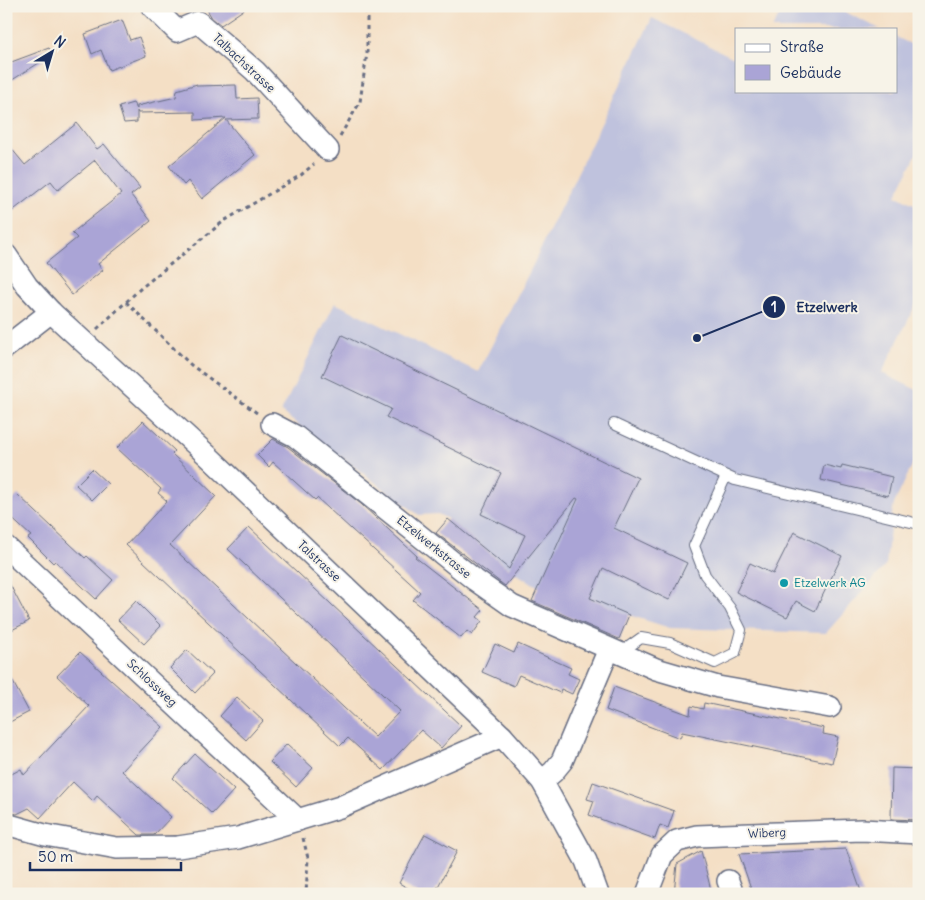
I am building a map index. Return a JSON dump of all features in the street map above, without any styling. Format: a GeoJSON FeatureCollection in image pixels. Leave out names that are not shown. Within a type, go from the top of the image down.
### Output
{"type":"FeatureCollection","features":[{"type":"Feature","properties":{"kind":"street","name":"Talbachstrasse"},"geometry":{"type":"LineString","coordinates":[[152,6],[177,31],[198,22],[255,71],[328,150]]}},
{"type":"Feature","properties":{"kind":"street","name":"Talstrasse"},"geometry":{"type":"LineString","coordinates":[[6,255],[27,286],[51,312],[246,492],[502,736],[542,781],[586,861],[598,894]]}},
{"type":"Feature","properties":{"kind":"street"},"geometry":{"type":"LineString","coordinates":[[6,347],[51,312]]}},
{"type":"Feature","properties":{"kind":"street","name":"Etzelwerkstrasse"},"geometry":{"type":"LineString","coordinates":[[272,424],[295,436],[475,580],[512,606],[656,668],[718,687],[830,707]]}},
{"type":"Feature","properties":{"kind":"street","name":"Schlossweg"},"geometry":{"type":"LineString","coordinates":[[6,547],[298,820]]}},
{"type":"Feature","properties":{"kind":"street"},"geometry":{"type":"LineString","coordinates":[[542,781],[562,761],[614,651]]}},
{"type":"Feature","properties":{"kind":"street"},"geometry":{"type":"LineString","coordinates":[[6,824],[45,835],[117,848],[178,847],[238,838],[340,808],[502,736]]}},
{"type":"Feature","properties":{"kind":"street","name":"Wiberg"},"geometry":{"type":"LineString","coordinates":[[647,894],[662,855],[677,841],[697,836],[862,830],[919,833]]}},
{"type":"Feature","properties":{"kind":"lane"},"geometry":{"type":"LineString","coordinates":[[614,424],[735,480],[919,524]]}},
{"type":"Feature","properties":{"kind":"lane"},"geometry":{"type":"LineString","coordinates":[[614,651],[640,638],[670,644],[715,663],[735,653],[741,630],[730,608],[705,575],[694,546],[726,476]]}},
{"type":"Feature","properties":{"kind":"path"},"geometry":{"type":"LineString","coordinates":[[84,342],[126,302],[224,221],[301,175],[336,143],[360,102],[368,53],[367,6]]}},
{"type":"Feature","properties":{"kind":"path"},"geometry":{"type":"LineString","coordinates":[[126,302],[191,365],[272,424]]}},
{"type":"Feature","properties":{"kind":"path"},"geometry":{"type":"LineString","coordinates":[[298,820],[308,858],[306,894]]}},
{"type":"Feature","properties":{"kind":"shaded area"},"geometry":{"type":"Polygon","coordinates":[[[784,6],[833,6],[878,28],[773,28],[784,6]]]}},
{"type":"Feature","properties":{"kind":"shaded area"},"geometry":{"type":"Polygon","coordinates":[[[652,18],[735,59],[735,92],[898,92],[898,38],[919,48],[919,149],[896,196],[919,206],[919,298],[882,373],[919,391],[919,451],[894,504],[886,565],[826,633],[670,628],[629,615],[544,577],[539,587],[515,573],[448,519],[438,514],[419,515],[281,412],[335,303],[478,372],[533,265],[652,18]]]}},
{"type":"Feature","properties":{"kind":"building"},"geometry":{"type":"Polygon","coordinates":[[[205,6],[249,6],[221,25],[212,18],[205,6]]]}},
{"type":"Feature","properties":{"kind":"building"},"geometry":{"type":"Polygon","coordinates":[[[122,20],[130,40],[139,37],[146,56],[109,70],[101,50],[92,54],[85,34],[122,20]]]}},
{"type":"Feature","properties":{"kind":"building"},"geometry":{"type":"Polygon","coordinates":[[[49,48],[53,54],[6,84],[6,64],[49,48]]]}},
{"type":"Feature","properties":{"kind":"building"},"geometry":{"type":"Polygon","coordinates":[[[197,84],[197,86],[236,85],[237,99],[257,98],[258,119],[226,120],[255,155],[202,199],[188,181],[184,185],[169,166],[226,118],[195,120],[195,112],[138,113],[137,111],[137,122],[124,123],[119,107],[133,103],[137,109],[137,106],[176,97],[177,90],[197,84]]]}},
{"type":"Feature","properties":{"kind":"building"},"geometry":{"type":"Polygon","coordinates":[[[77,123],[97,149],[104,144],[140,188],[131,195],[151,221],[98,264],[103,270],[72,295],[46,263],[77,238],[72,233],[121,194],[95,160],[58,190],[51,181],[6,216],[6,142],[25,165],[77,123]]]}},
{"type":"Feature","properties":{"kind":"building"},"geometry":{"type":"Polygon","coordinates":[[[342,335],[638,478],[614,528],[687,563],[669,600],[603,568],[590,598],[629,615],[619,639],[532,601],[578,499],[576,498],[505,586],[436,533],[448,519],[509,569],[525,535],[481,514],[501,473],[386,417],[391,409],[322,376],[342,335]]]}},
{"type":"Feature","properties":{"kind":"building"},"geometry":{"type":"Polygon","coordinates":[[[143,421],[175,451],[172,454],[216,496],[170,545],[375,737],[400,711],[228,549],[249,527],[461,726],[441,748],[421,730],[383,770],[348,738],[340,746],[126,545],[167,501],[158,493],[161,489],[117,448],[143,421]]]}},
{"type":"Feature","properties":{"kind":"building"},"geometry":{"type":"Polygon","coordinates":[[[273,439],[288,447],[361,504],[417,556],[415,557],[483,610],[477,617],[482,621],[472,635],[467,631],[461,638],[413,600],[420,592],[317,498],[315,500],[273,462],[269,467],[257,455],[273,439]]]}},
{"type":"Feature","properties":{"kind":"building"},"geometry":{"type":"Polygon","coordinates":[[[824,465],[841,469],[842,465],[892,477],[888,496],[821,480],[824,465]]]}},
{"type":"Feature","properties":{"kind":"building"},"geometry":{"type":"Polygon","coordinates":[[[92,469],[108,484],[92,500],[76,485],[92,469]]]}},
{"type":"Feature","properties":{"kind":"building"},"geometry":{"type":"Polygon","coordinates":[[[18,495],[85,558],[87,556],[113,580],[96,599],[55,561],[53,563],[28,538],[31,536],[6,513],[6,507],[18,495]]]}},
{"type":"Feature","properties":{"kind":"building","name":"Etzelwerk AG"},"geometry":{"type":"Polygon","coordinates":[[[794,532],[842,556],[815,611],[796,601],[787,617],[736,592],[750,563],[773,574],[794,532]]]}},
{"type":"Feature","properties":{"kind":"building"},"geometry":{"type":"Polygon","coordinates":[[[6,577],[29,621],[6,633],[6,577]]]}},
{"type":"Feature","properties":{"kind":"building"},"geometry":{"type":"Polygon","coordinates":[[[136,601],[161,626],[144,644],[118,620],[136,601]]]}},
{"type":"Feature","properties":{"kind":"building"},"geometry":{"type":"Polygon","coordinates":[[[495,644],[514,653],[518,644],[571,668],[568,674],[579,679],[572,694],[561,689],[560,693],[519,675],[514,686],[482,672],[495,644]]]}},
{"type":"Feature","properties":{"kind":"building"},"geometry":{"type":"Polygon","coordinates":[[[187,650],[213,674],[195,693],[170,668],[187,650]]]}},
{"type":"Feature","properties":{"kind":"building"},"geometry":{"type":"Polygon","coordinates":[[[80,652],[163,727],[122,771],[171,817],[154,835],[139,835],[97,796],[93,801],[73,782],[40,818],[29,808],[17,814],[8,812],[6,808],[6,777],[21,769],[24,775],[89,706],[57,676],[80,652]]]}},
{"type":"Feature","properties":{"kind":"building"},"geometry":{"type":"Polygon","coordinates":[[[6,669],[29,712],[6,724],[6,669]]]}},
{"type":"Feature","properties":{"kind":"building"},"geometry":{"type":"Polygon","coordinates":[[[614,687],[690,715],[691,706],[703,709],[704,703],[824,728],[823,734],[838,737],[832,763],[682,732],[680,738],[606,710],[614,687]]]}},
{"type":"Feature","properties":{"kind":"building"},"geometry":{"type":"Polygon","coordinates":[[[237,697],[263,721],[246,740],[220,716],[237,697]]]}},
{"type":"Feature","properties":{"kind":"building"},"geometry":{"type":"Polygon","coordinates":[[[287,744],[313,768],[296,787],[270,762],[287,744]]]}},
{"type":"Feature","properties":{"kind":"building"},"geometry":{"type":"Polygon","coordinates":[[[195,754],[234,790],[212,814],[173,778],[195,754]]]}},
{"type":"Feature","properties":{"kind":"building"},"geometry":{"type":"Polygon","coordinates":[[[892,768],[919,769],[919,820],[891,819],[892,768]]]}},
{"type":"Feature","properties":{"kind":"building"},"geometry":{"type":"Polygon","coordinates":[[[593,782],[674,811],[668,828],[660,825],[655,839],[589,815],[594,801],[587,799],[593,782]]]}},
{"type":"Feature","properties":{"kind":"building"},"geometry":{"type":"Polygon","coordinates":[[[425,834],[457,851],[434,894],[418,894],[399,883],[425,834]]]}},
{"type":"Feature","properties":{"kind":"building"},"geometry":{"type":"Polygon","coordinates":[[[846,849],[862,894],[753,894],[739,854],[846,849]]]}},
{"type":"Feature","properties":{"kind":"building"},"geometry":{"type":"Polygon","coordinates":[[[701,851],[712,894],[674,894],[677,864],[701,851]]]}},
{"type":"Feature","properties":{"kind":"place","name":"Etzelwerk"},"geometry":{"type":"Point","coordinates":[697,338]}},
{"type":"Feature","properties":{"kind":"place","name":"Etzelwerk AG"},"geometry":{"type":"Point","coordinates":[784,583]}}]}
